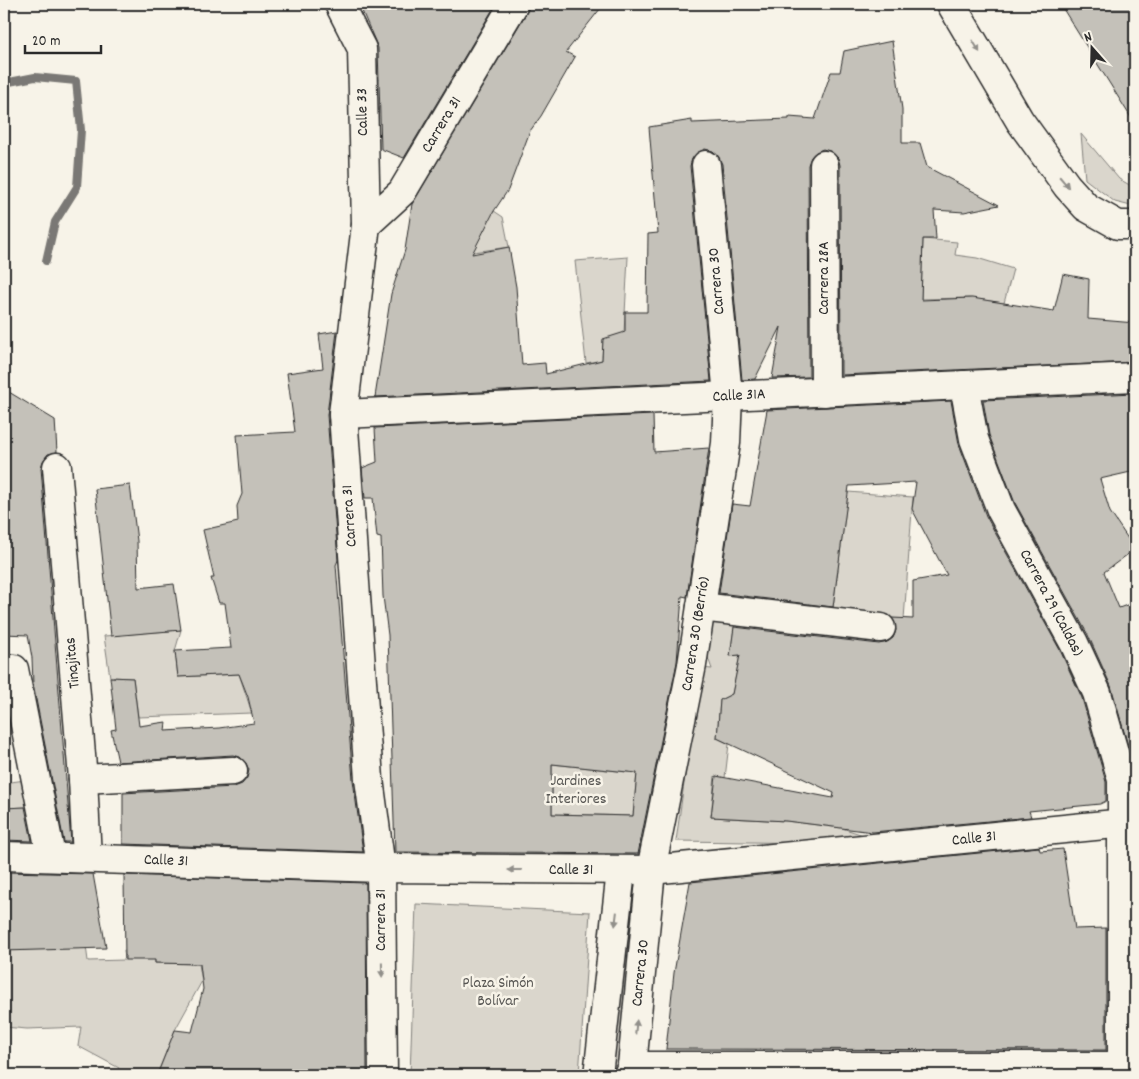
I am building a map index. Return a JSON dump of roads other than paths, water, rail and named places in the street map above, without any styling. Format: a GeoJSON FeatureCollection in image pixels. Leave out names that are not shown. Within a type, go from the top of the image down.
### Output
{"type":"FeatureCollection","features":[{"type":"Feature","properties":{"kind":"street","name":"Calle 33"},"geometry":{"type":"LineString","coordinates":[[339,4],[362,49],[366,226]]}},
{"type":"Feature","properties":{"kind":"street","name":"Carrera 31"},"geometry":{"type":"LineString","coordinates":[[383,1075],[381,868],[369,779],[343,414],[366,226],[402,192],[514,4]]}},
{"type":"Feature","properties":{"kind":"street"},"geometry":{"type":"LineString","coordinates":[[951,4],[1020,121],[1067,186],[1086,207],[1094,212],[1118,225],[1135,224]]}},
{"type":"Feature","properties":{"kind":"street","name":"Carrera 30"},"geometry":{"type":"LineString","coordinates":[[706,165],[728,396]]}},
{"type":"Feature","properties":{"kind":"street","name":"Carrera 28A"},"geometry":{"type":"LineString","coordinates":[[824,165],[825,392]]}},
{"type":"Feature","properties":{"kind":"street","name":"Calle 31A"},"geometry":{"type":"LineString","coordinates":[[343,414],[1135,377]]}},
{"type":"Feature","properties":{"kind":"street","name":"Carrera 29 (Caldas)"},"geometry":{"type":"LineString","coordinates":[[964,385],[974,439],[1001,510],[1074,643],[1097,693],[1122,780],[1128,823],[1127,1069]]}},
{"type":"Feature","properties":{"kind":"street","name":"Carrera 30 (Berrío)"},"geometry":{"type":"LineString","coordinates":[[651,870],[692,665],[726,444],[728,396]]}},
{"type":"Feature","properties":{"kind":"street","name":"Tinajitas"},"geometry":{"type":"LineString","coordinates":[[57,467],[83,779],[87,858]]}},
{"type":"Feature","properties":{"kind":"street"},"geometry":{"type":"LineString","coordinates":[[701,606],[881,628]]}},
{"type":"Feature","properties":{"kind":"street"},"geometry":{"type":"LineString","coordinates":[[9,669],[51,856]]}},
{"type":"Feature","properties":{"kind":"street"},"geometry":{"type":"LineString","coordinates":[[83,779],[234,771]]}},
{"type":"Feature","properties":{"kind":"street","name":"Calle 31"},"geometry":{"type":"LineString","coordinates":[[4,856],[381,868],[651,870],[1128,823]]}},
{"type":"Feature","properties":{"kind":"street","name":"Carrera 30"},"geometry":{"type":"LineString","coordinates":[[598,1075],[621,870]]}},
{"type":"Feature","properties":{"kind":"street","name":"Carrera 30"},"geometry":{"type":"LineString","coordinates":[[630,1071],[651,870]]}},
{"type":"Feature","properties":{"kind":"street"},"geometry":{"type":"LineString","coordinates":[[630,1071],[1127,1069]]}},
{"type":"Feature","properties":{"kind":"waterway"},"geometry":{"type":"LineString","coordinates":[[4,83],[35,77],[76,81],[81,130],[77,187],[55,222],[46,261]]}},
{"type":"Feature","properties":{"kind":"park label","name":"Jardines Interiores"},"geometry":{"type":"Point","coordinates":[576,790]}},
{"type":"Feature","properties":{"kind":"park label","name":"Plaza Simón Bolívar"},"geometry":{"type":"Point","coordinates":[498,992]}}]}
